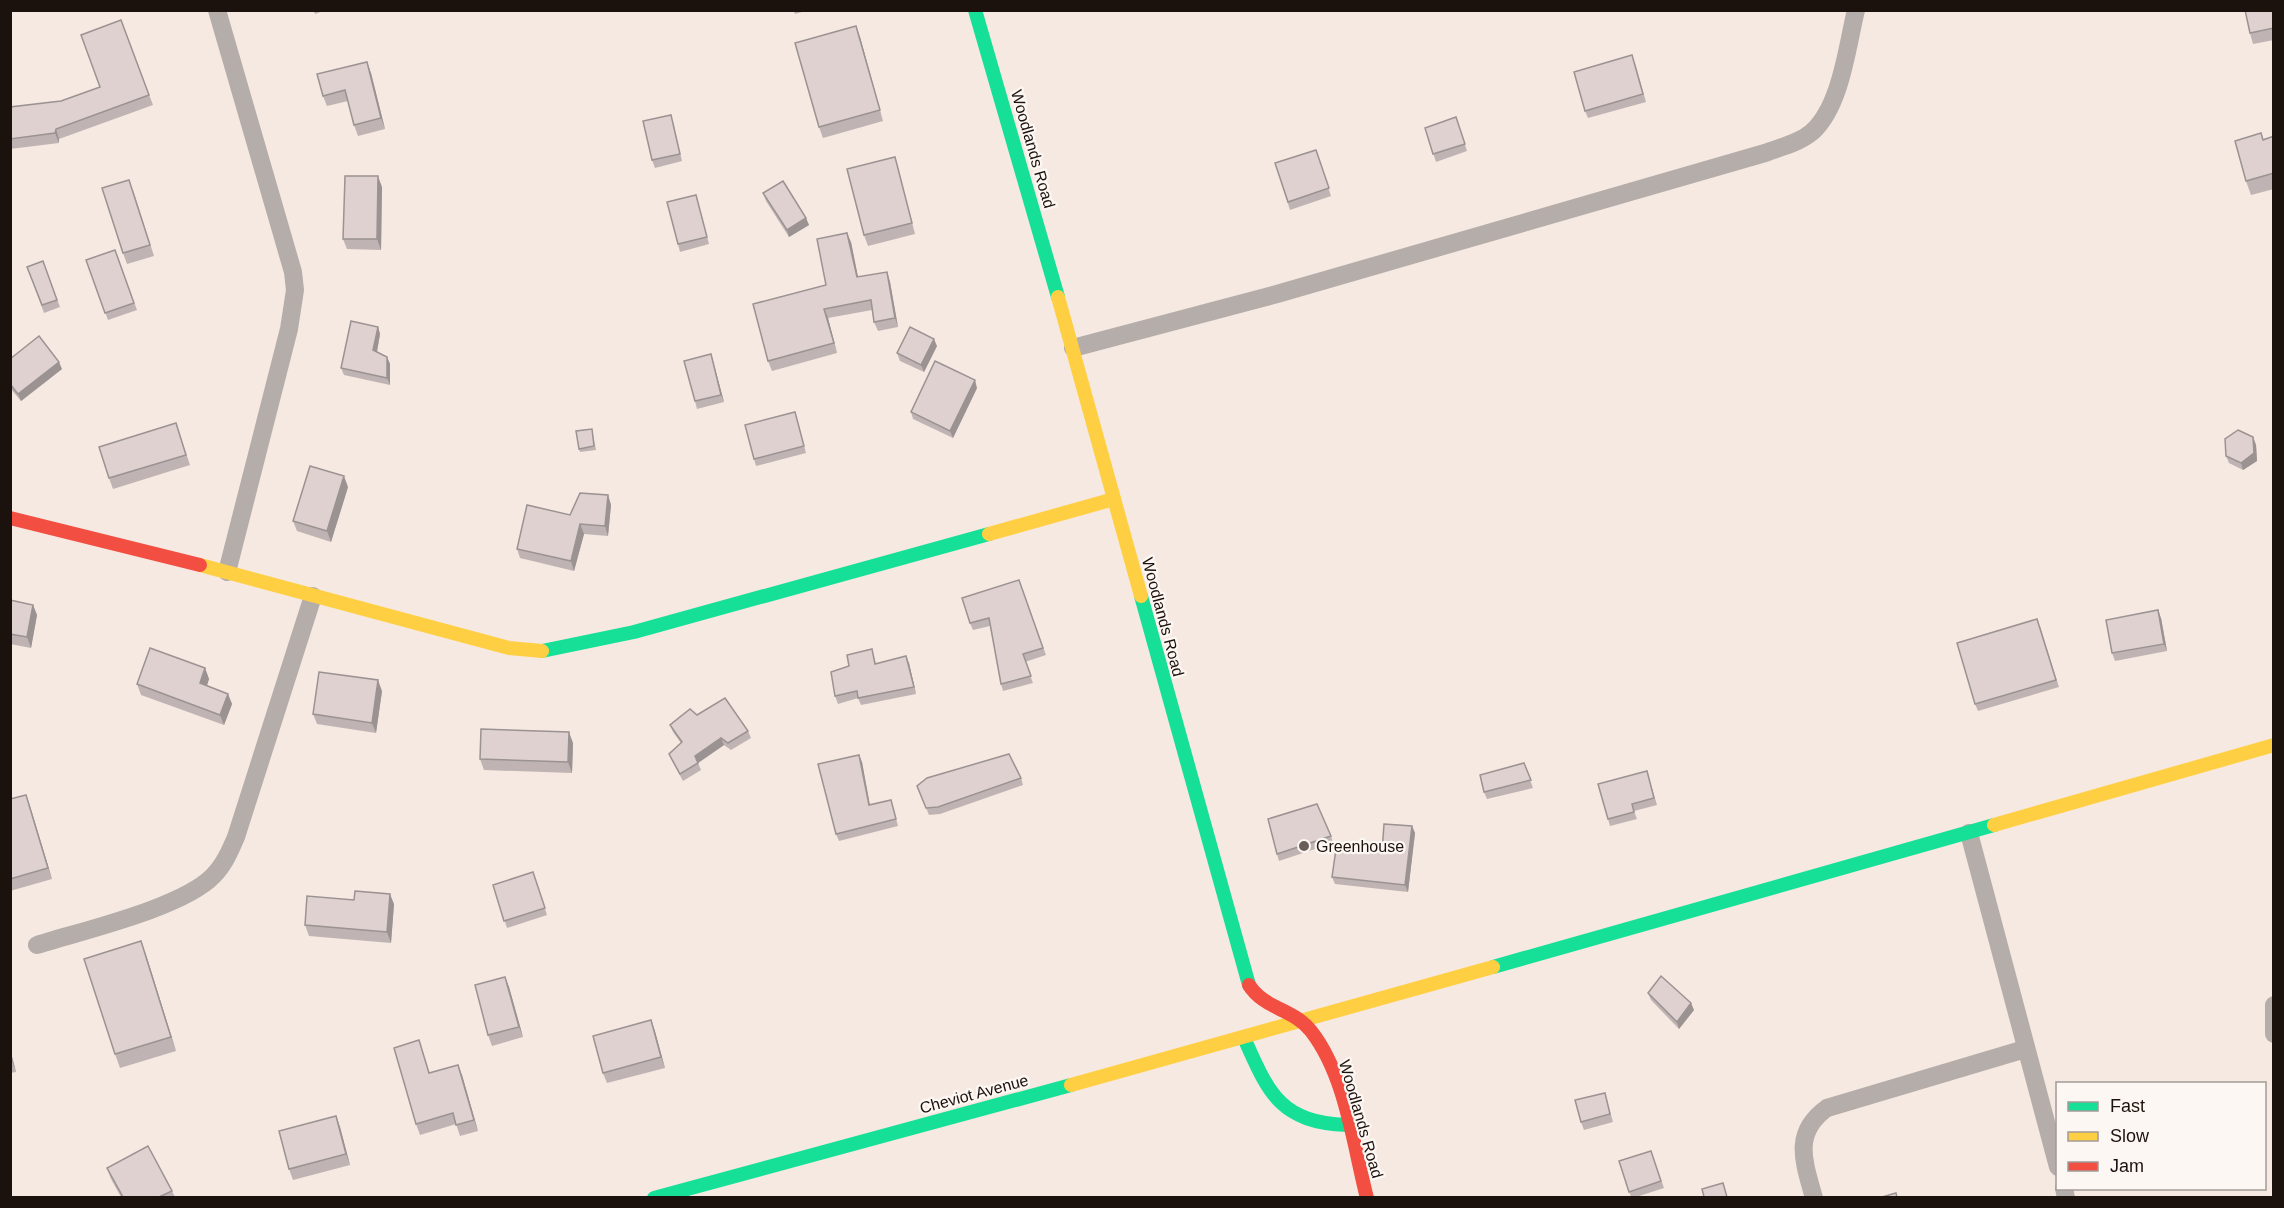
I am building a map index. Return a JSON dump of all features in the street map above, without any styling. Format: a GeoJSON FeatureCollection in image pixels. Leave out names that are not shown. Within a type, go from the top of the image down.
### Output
{"type":"FeatureCollection","features":[{"type":"Feature","properties":{"kind":"street"},"geometry":{"type":"LineString","coordinates":[[217,10],[293,272],[295,290],[289,329],[227,572]]}},
{"type":"Feature","properties":{"kind":"street","name":"Woodlands Road"},"geometry":{"type":"LineString","coordinates":[[975,10],[1073,348],[1247,983],[1261,1003],[1303,1022],[1316,1037],[1333,1074],[1366,1197]]}},
{"type":"Feature","properties":{"kind":"street"},"geometry":{"type":"LineString","coordinates":[[1073,348],[1300,288],[1766,153],[1797,141],[1812,132],[1824,117],[1834,97],[1856,10]]}},
{"type":"Feature","properties":{"kind":"street"},"geometry":{"type":"LineString","coordinates":[[10,518],[227,572],[509,648],[547,651],[634,632],[1114,499]]}},
{"type":"Feature","properties":{"kind":"street"},"geometry":{"type":"LineString","coordinates":[[37,945],[163,905],[191,891],[217,871],[237,837],[313,596]]}},
{"type":"Feature","properties":{"kind":"street","name":"Cheviot Avenue"},"geometry":{"type":"LineString","coordinates":[[654,1197],[1303,1022],[2274,745]]}},
{"type":"Feature","properties":{"kind":"street"},"geometry":{"type":"LineString","coordinates":[[1969,832],[2056,1160]]}},
{"type":"Feature","properties":{"kind":"street"},"geometry":{"type":"LineString","coordinates":[[2274,1005],[2271,1026],[2274,1034]]}},
{"type":"Feature","properties":{"kind":"street"},"geometry":{"type":"LineString","coordinates":[[1244,1038],[1264,1083],[1283,1105],[1310,1123],[1347,1125]]}},
{"type":"Feature","properties":{"kind":"street"},"geometry":{"type":"LineString","coordinates":[[1814,1197],[1803,1158],[1806,1131],[1813,1118],[1827,1108],[2025,1049]]}},
{"type":"Feature","properties":{"kind":"building"},"geometry":{"type":"Polygon","coordinates":[[[2245,10],[2274,10],[2274,28],[2250,33],[2245,10]]]}},
{"type":"Feature","properties":{"kind":"building"},"geometry":{"type":"Polygon","coordinates":[[[121,20],[149,95],[56,129],[55,133],[10,139],[10,107],[61,101],[100,87],[81,35],[121,20]]]}},
{"type":"Feature","properties":{"kind":"building"},"geometry":{"type":"Polygon","coordinates":[[[856,26],[880,110],[819,127],[795,43],[856,26]]]}},
{"type":"Feature","properties":{"kind":"building"},"geometry":{"type":"Polygon","coordinates":[[[1632,55],[1643,94],[1585,111],[1574,72],[1632,55]]]}},
{"type":"Feature","properties":{"kind":"building"},"geometry":{"type":"Polygon","coordinates":[[[367,62],[381,118],[354,125],[345,90],[323,96],[317,74],[367,62]]]}},
{"type":"Feature","properties":{"kind":"building"},"geometry":{"type":"Polygon","coordinates":[[[671,115],[680,154],[652,160],[643,121],[671,115]]]}},
{"type":"Feature","properties":{"kind":"building"},"geometry":{"type":"Polygon","coordinates":[[[1456,117],[1465,144],[1433,154],[1425,128],[1456,117]]]}},
{"type":"Feature","properties":{"kind":"building"},"geometry":{"type":"Polygon","coordinates":[[[2261,133],[2263,140],[2274,136],[2274,173],[2246,181],[2235,141],[2261,133]]]}},
{"type":"Feature","properties":{"kind":"building"},"geometry":{"type":"Polygon","coordinates":[[[1316,150],[1329,188],[1288,202],[1275,163],[1316,150]]]}},
{"type":"Feature","properties":{"kind":"building"},"geometry":{"type":"Polygon","coordinates":[[[895,157],[912,223],[864,235],[847,169],[895,157]]]}},
{"type":"Feature","properties":{"kind":"building"},"geometry":{"type":"Polygon","coordinates":[[[345,176],[378,176],[377,239],[343,239],[345,176]]]}},
{"type":"Feature","properties":{"kind":"building"},"geometry":{"type":"Polygon","coordinates":[[[129,180],[150,245],[123,253],[102,188],[129,180]]]}},
{"type":"Feature","properties":{"kind":"building"},"geometry":{"type":"Polygon","coordinates":[[[783,181],[806,218],[787,230],[763,193],[783,181]]]}},
{"type":"Feature","properties":{"kind":"building"},"geometry":{"type":"Polygon","coordinates":[[[696,195],[707,237],[678,244],[667,202],[696,195]]]}},
{"type":"Feature","properties":{"kind":"building"},"geometry":{"type":"Polygon","coordinates":[[[847,233],[857,277],[887,272],[895,318],[874,322],[871,300],[824,309],[834,343],[768,361],[753,304],[826,285],[817,239],[847,233]]]}},
{"type":"Feature","properties":{"kind":"building"},"geometry":{"type":"Polygon","coordinates":[[[115,250],[134,303],[105,313],[86,260],[115,250]]]}},
{"type":"Feature","properties":{"kind":"building"},"geometry":{"type":"Polygon","coordinates":[[[43,261],[57,300],[42,305],[27,267],[43,261]]]}},
{"type":"Feature","properties":{"kind":"building"},"geometry":{"type":"Polygon","coordinates":[[[351,321],[378,327],[373,350],[387,357],[387,378],[341,368],[351,321]]]}},
{"type":"Feature","properties":{"kind":"building"},"geometry":{"type":"Polygon","coordinates":[[[910,327],[934,339],[921,365],[897,353],[910,327]]]}},
{"type":"Feature","properties":{"kind":"building"},"geometry":{"type":"Polygon","coordinates":[[[39,336],[59,362],[18,394],[10,384],[10,359],[39,336]]]}},
{"type":"Feature","properties":{"kind":"building"},"geometry":{"type":"Polygon","coordinates":[[[711,354],[721,395],[695,401],[684,361],[711,354]]]}},
{"type":"Feature","properties":{"kind":"building"},"geometry":{"type":"Polygon","coordinates":[[[935,361],[975,380],[950,431],[911,412],[935,361]]]}},
{"type":"Feature","properties":{"kind":"building"},"geometry":{"type":"Polygon","coordinates":[[[795,412],[804,446],[754,459],[745,425],[795,412]]]}},
{"type":"Feature","properties":{"kind":"building"},"geometry":{"type":"Polygon","coordinates":[[[176,423],[186,455],[109,478],[99,447],[176,423]]]}},
{"type":"Feature","properties":{"kind":"building"},"geometry":{"type":"Polygon","coordinates":[[[592,429],[594,446],[579,449],[576,431],[592,429]]]}},
{"type":"Feature","properties":{"kind":"building"},"geometry":{"type":"Polygon","coordinates":[[[2238,430],[2253,437],[2254,453],[2241,463],[2226,456],[2225,439],[2238,430]]]}},
{"type":"Feature","properties":{"kind":"building"},"geometry":{"type":"Polygon","coordinates":[[[310,466],[344,476],[327,531],[293,521],[310,466]]]}},
{"type":"Feature","properties":{"kind":"building"},"geometry":{"type":"Polygon","coordinates":[[[580,493],[608,495],[605,526],[580,524],[571,561],[517,549],[527,505],[570,515],[580,493]]]}},
{"type":"Feature","properties":{"kind":"building"},"geometry":{"type":"Polygon","coordinates":[[[1019,580],[1043,648],[1023,654],[1031,676],[1001,684],[989,618],[970,623],[962,598],[1019,580]]]}},
{"type":"Feature","properties":{"kind":"building"},"geometry":{"type":"Polygon","coordinates":[[[10,600],[33,605],[27,637],[10,634],[10,600]]]}},
{"type":"Feature","properties":{"kind":"building"},"geometry":{"type":"Polygon","coordinates":[[[2158,610],[2164,644],[2112,653],[2106,620],[2158,610]]]}},
{"type":"Feature","properties":{"kind":"building"},"geometry":{"type":"Polygon","coordinates":[[[2037,619],[2056,680],[1975,704],[1957,643],[2037,619]]]}},
{"type":"Feature","properties":{"kind":"building"},"geometry":{"type":"Polygon","coordinates":[[[150,648],[205,668],[200,683],[228,694],[220,715],[137,684],[150,648]]]}},
{"type":"Feature","properties":{"kind":"building"},"geometry":{"type":"Polygon","coordinates":[[[872,649],[875,664],[906,656],[914,687],[858,698],[857,691],[835,696],[831,672],[849,666],[847,655],[872,649]]]}},
{"type":"Feature","properties":{"kind":"building"},"geometry":{"type":"Polygon","coordinates":[[[319,672],[378,680],[372,723],[313,714],[319,672]]]}},
{"type":"Feature","properties":{"kind":"building"},"geometry":{"type":"Polygon","coordinates":[[[725,698],[748,731],[728,743],[721,738],[695,756],[698,763],[680,774],[669,754],[682,742],[670,725],[690,709],[697,715],[725,698]]]}},
{"type":"Feature","properties":{"kind":"building"},"geometry":{"type":"Polygon","coordinates":[[[481,729],[569,732],[568,762],[480,759],[481,729]]]}},
{"type":"Feature","properties":{"kind":"building"},"geometry":{"type":"Polygon","coordinates":[[[1009,754],[1021,778],[938,807],[926,808],[917,786],[927,778],[1009,754]]]}},
{"type":"Feature","properties":{"kind":"building"},"geometry":{"type":"Polygon","coordinates":[[[859,755],[869,805],[891,800],[896,819],[836,834],[818,764],[859,755]]]}},
{"type":"Feature","properties":{"kind":"building"},"geometry":{"type":"Polygon","coordinates":[[[1524,763],[1531,780],[1484,792],[1480,775],[1524,763]]]}},
{"type":"Feature","properties":{"kind":"building"},"geometry":{"type":"Polygon","coordinates":[[[1647,771],[1654,798],[1632,804],[1634,812],[1608,819],[1598,784],[1647,771]]]}},
{"type":"Feature","properties":{"kind":"building"},"geometry":{"type":"Polygon","coordinates":[[[26,795],[48,868],[10,879],[10,799],[26,795]]]}},
{"type":"Feature","properties":{"kind":"building"},"geometry":{"type":"Polygon","coordinates":[[[1317,804],[1331,836],[1277,854],[1268,819],[1317,804]]]}},
{"type":"Feature","properties":{"kind":"building"},"geometry":{"type":"Polygon","coordinates":[[[1384,824],[1412,826],[1405,885],[1332,877],[1336,849],[1382,852],[1384,824]]]}},
{"type":"Feature","properties":{"kind":"building"},"geometry":{"type":"Polygon","coordinates":[[[533,872],[545,908],[504,921],[493,885],[533,872]]]}},
{"type":"Feature","properties":{"kind":"building"},"geometry":{"type":"Polygon","coordinates":[[[355,891],[390,894],[387,932],[305,925],[307,896],[354,900],[355,891]]]}},
{"type":"Feature","properties":{"kind":"building"},"geometry":{"type":"Polygon","coordinates":[[[141,941],[171,1037],[115,1054],[84,959],[141,941]]]}},
{"type":"Feature","properties":{"kind":"building"},"geometry":{"type":"Polygon","coordinates":[[[1661,976],[1691,1003],[1677,1022],[1648,993],[1661,976]]]}},
{"type":"Feature","properties":{"kind":"building"},"geometry":{"type":"Polygon","coordinates":[[[505,977],[519,1027],[488,1035],[475,985],[505,977]]]}},
{"type":"Feature","properties":{"kind":"building"},"geometry":{"type":"Polygon","coordinates":[[[651,1020],[661,1057],[603,1073],[593,1036],[651,1020]]]}},
{"type":"Feature","properties":{"kind":"building"},"geometry":{"type":"Polygon","coordinates":[[[419,1040],[429,1073],[458,1065],[474,1120],[456,1125],[453,1113],[416,1124],[394,1048],[419,1040]]]}},
{"type":"Feature","properties":{"kind":"building"},"geometry":{"type":"Polygon","coordinates":[[[1605,1093],[1610,1114],[1581,1122],[1575,1100],[1605,1093]]]}},
{"type":"Feature","properties":{"kind":"building"},"geometry":{"type":"Polygon","coordinates":[[[336,1116],[346,1154],[289,1169],[279,1131],[336,1116]]]}},
{"type":"Feature","properties":{"kind":"building"},"geometry":{"type":"Polygon","coordinates":[[[148,1146],[172,1191],[159,1197],[123,1197],[107,1168],[148,1146]]]}},
{"type":"Feature","properties":{"kind":"building"},"geometry":{"type":"Polygon","coordinates":[[[1651,1151],[1661,1181],[1629,1192],[1619,1161],[1651,1151]]]}},
{"type":"Feature","properties":{"kind":"building"},"geometry":{"type":"Polygon","coordinates":[[[1723,1183],[1727,1197],[1704,1197],[1702,1189],[1723,1183]]]}},
{"type":"Feature","properties":{"kind":"building"},"geometry":{"type":"Polygon","coordinates":[[[1896,1193],[1897,1197],[1882,1197],[1896,1193]]]}},
{"type":"Feature","properties":{"kind":"traffic: fast"},"geometry":{"type":"LineString","coordinates":[[975,10],[1058,297]]}},
{"type":"Feature","properties":{"kind":"traffic: fast"},"geometry":{"type":"LineString","coordinates":[[542,651],[634,632],[989,534]]}},
{"type":"Feature","properties":{"kind":"traffic: fast"},"geometry":{"type":"LineString","coordinates":[[1141,596],[1249,985]]}},
{"type":"Feature","properties":{"kind":"traffic: fast"},"geometry":{"type":"LineString","coordinates":[[1493,967],[1994,825]]}},
{"type":"Feature","properties":{"kind":"traffic: fast"},"geometry":{"type":"LineString","coordinates":[[1244,1038],[1261,1075],[1280,1101],[1292,1111],[1306,1118],[1324,1123],[1347,1125]]}},
{"type":"Feature","properties":{"kind":"traffic: fast"},"geometry":{"type":"LineString","coordinates":[[654,1198],[1071,1085]]}},
{"type":"Feature","properties":{"kind":"traffic: slow"},"geometry":{"type":"LineString","coordinates":[[1058,297],[1141,596]]}},
{"type":"Feature","properties":{"kind":"traffic: slow"},"geometry":{"type":"LineString","coordinates":[[989,534],[1114,499]]}},
{"type":"Feature","properties":{"kind":"traffic: slow"},"geometry":{"type":"LineString","coordinates":[[200,565],[509,648],[542,651]]}},
{"type":"Feature","properties":{"kind":"traffic: slow"},"geometry":{"type":"LineString","coordinates":[[1994,825],[2274,745]]}},
{"type":"Feature","properties":{"kind":"traffic: slow"},"geometry":{"type":"LineString","coordinates":[[1071,1085],[1493,967]]}},
{"type":"Feature","properties":{"kind":"traffic: jam"},"geometry":{"type":"LineString","coordinates":[[10,518],[200,565]]}},
{"type":"Feature","properties":{"kind":"traffic: jam"},"geometry":{"type":"LineString","coordinates":[[1249,985],[1263,999],[1304,1024],[1323,1049],[1333,1068],[1347,1111],[1367,1198]]}},
{"type":"Feature","properties":{"kind":"place","name":"Greenhouse"},"geometry":{"type":"Point","coordinates":[1304,846]}}]}
